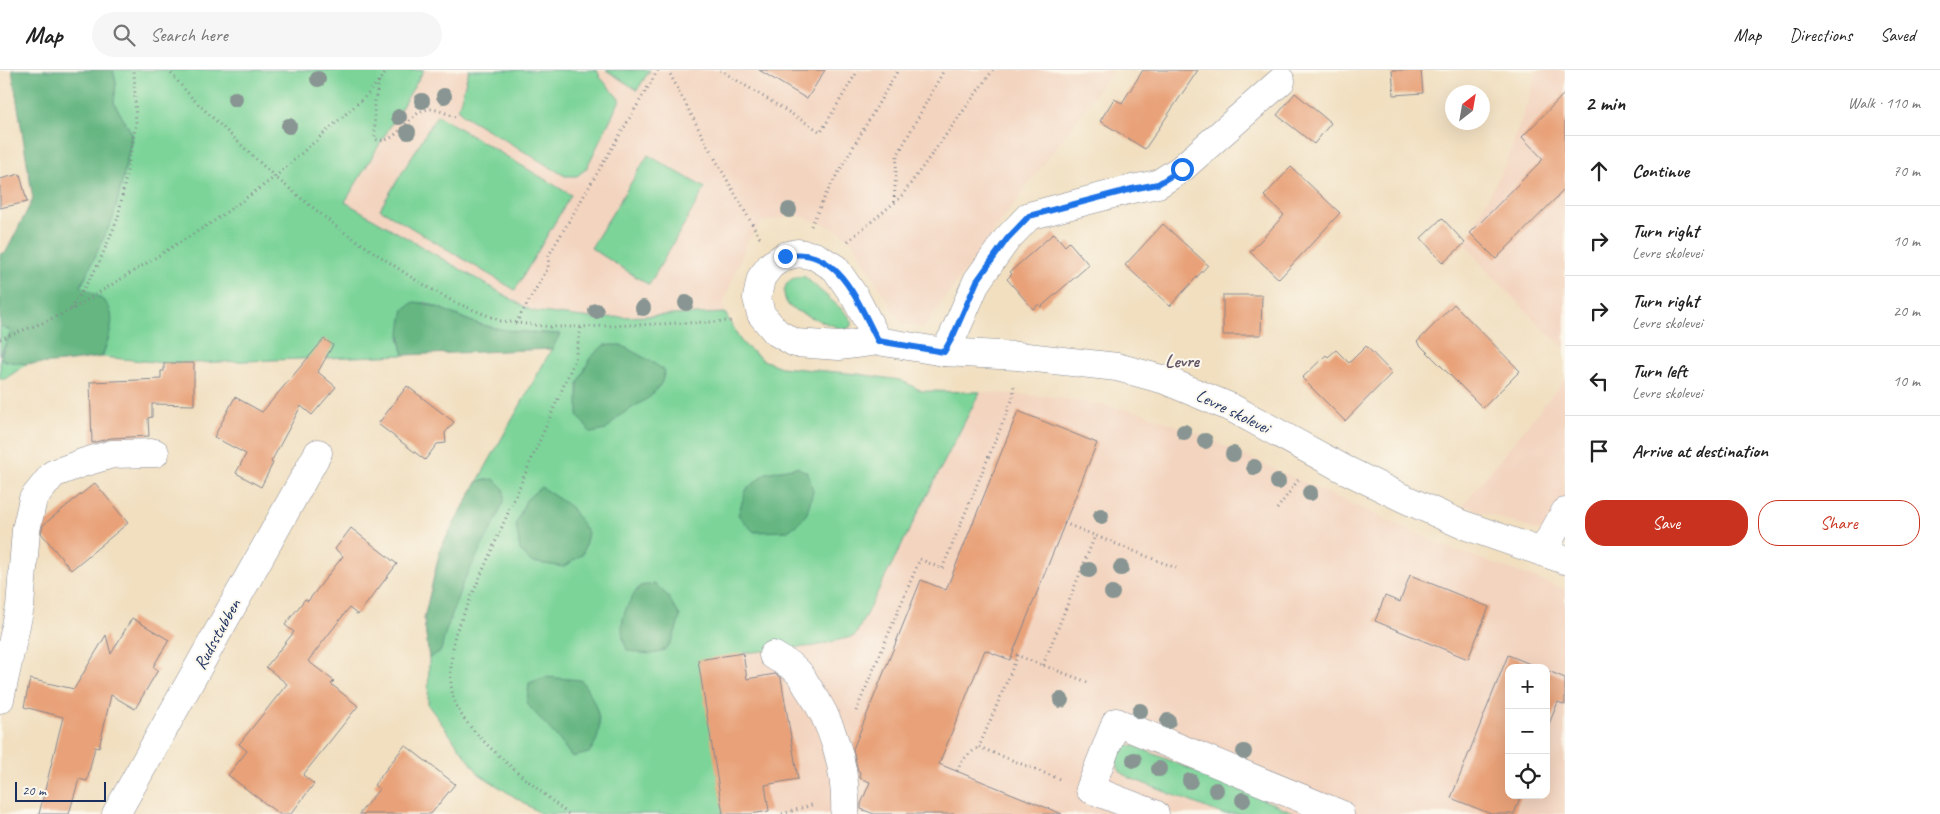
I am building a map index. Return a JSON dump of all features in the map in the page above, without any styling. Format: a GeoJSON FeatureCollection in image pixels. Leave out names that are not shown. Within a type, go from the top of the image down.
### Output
{"type":"FeatureCollection","features":[{"type":"Feature","properties":{"kind":"street"},"geometry":{"type":"LineString","coordinates":[[944,352],[977,281],[1007,239],[1029,216],[1158,184],[1182,169],[1281,81]]}},
{"type":"Feature","properties":{"kind":"street"},"geometry":{"type":"LineString","coordinates":[[761,314],[757,298],[761,278],[771,265],[785,256],[798,253],[815,256],[835,268],[855,297],[878,341]]}},
{"type":"Feature","properties":{"kind":"street","name":"Levre skolevei"},"geometry":{"type":"LineString","coordinates":[[761,314],[776,332],[795,343],[839,346],[878,341],[944,352],[1018,356],[1117,367],[1165,380],[1232,408],[1344,469],[1403,498],[1461,524],[1554,555]]}},
{"type":"Feature","properties":{"kind":"street"},"geometry":{"type":"LineString","coordinates":[[0,699],[20,607],[26,530],[33,499],[53,474],[112,454],[154,453]]}},
{"type":"Feature","properties":{"kind":"street","name":"Rudsstubben"},"geometry":{"type":"LineString","coordinates":[[116,814],[318,453]]}},
{"type":"Feature","properties":{"kind":"street"},"geometry":{"type":"LineString","coordinates":[[1554,555],[1565,512]]}},
{"type":"Feature","properties":{"kind":"street"},"geometry":{"type":"LineString","coordinates":[[773,655],[796,670],[828,722],[838,753],[846,798],[845,814]]}},
{"type":"Feature","properties":{"kind":"street"},"geometry":{"type":"LineString","coordinates":[[1155,814],[1090,788],[1116,722],[1340,814]]}},
{"type":"Feature","properties":{"kind":"path"},"geometry":{"type":"LineString","coordinates":[[70,310],[98,265],[118,218],[136,124],[134,70]]}},
{"type":"Feature","properties":{"kind":"path"},"geometry":{"type":"LineString","coordinates":[[168,70],[193,99],[275,176],[338,228],[414,279],[454,302],[501,321],[551,327],[581,328],[750,320],[761,314]]}},
{"type":"Feature","properties":{"kind":"path"},"geometry":{"type":"LineString","coordinates":[[0,339],[70,310],[214,221],[275,176],[366,96],[388,70]]}},
{"type":"Feature","properties":{"kind":"path"},"geometry":{"type":"LineString","coordinates":[[516,323],[548,268],[549,255],[658,70]]}},
{"type":"Feature","properties":{"kind":"path"},"geometry":{"type":"LineString","coordinates":[[668,70],[705,141],[761,240]]}},
{"type":"Feature","properties":{"kind":"path"},"geometry":{"type":"LineString","coordinates":[[720,70],[821,132],[858,70]]}},
{"type":"Feature","properties":{"kind":"path"},"geometry":{"type":"LineString","coordinates":[[811,226],[827,192],[898,70]]}},
{"type":"Feature","properties":{"kind":"path"},"geometry":{"type":"LineString","coordinates":[[894,203],[897,156],[944,70]]}},
{"type":"Feature","properties":{"kind":"path"},"geometry":{"type":"LineString","coordinates":[[846,244],[894,203],[914,181],[993,70]]}},
{"type":"Feature","properties":{"kind":"path"},"geometry":{"type":"LineString","coordinates":[[379,81],[374,106],[375,138],[380,141],[392,137],[411,117],[421,111],[432,109],[455,117]]}},
{"type":"Feature","properties":{"kind":"path"},"geometry":{"type":"LineString","coordinates":[[568,814],[469,726],[455,703],[450,673],[455,634],[575,360],[581,328]]}},
{"type":"Feature","properties":{"kind":"path"},"geometry":{"type":"LineString","coordinates":[[838,753],[920,559],[942,569],[1013,398],[1018,356]]}},
{"type":"Feature","properties":{"kind":"path"},"geometry":{"type":"LineString","coordinates":[[1277,509],[1302,474]]}},
{"type":"Feature","properties":{"kind":"path"},"geometry":{"type":"LineString","coordinates":[[1064,523],[1176,568]]}},
{"type":"Feature","properties":{"kind":"path"},"geometry":{"type":"LineString","coordinates":[[1043,665],[1095,536]]}},
{"type":"Feature","properties":{"kind":"path"},"geometry":{"type":"LineString","coordinates":[[957,771],[960,762],[979,747],[1017,655],[1090,683]]}},
{"type":"Feature","properties":{"kind":"path"},"geometry":{"type":"LineString","coordinates":[[979,747],[1052,777],[1090,788]]}},
{"type":"Feature","properties":{"kind":"shaded area"},"geometry":{"type":"Polygon","coordinates":[[[424,70],[1113,70],[923,328],[902,323],[853,243],[839,231],[796,215],[763,222],[748,240],[724,302],[725,313],[592,318],[532,311],[345,202],[424,70]]]}},
{"type":"Feature","properties":{"kind":"shaded area"},"geometry":{"type":"Polygon","coordinates":[[[1538,70],[1565,70],[1565,348],[1546,332],[1480,263],[1465,243],[1507,161],[1538,70]]]}},
{"type":"Feature","properties":{"kind":"shaded area"},"geometry":{"type":"Polygon","coordinates":[[[1565,379],[1565,540],[1463,505],[1565,379]]]}},
{"type":"Feature","properties":{"kind":"shaded area"},"geometry":{"type":"Polygon","coordinates":[[[980,392],[1046,396],[1138,411],[1196,433],[1442,545],[1565,589],[1565,814],[723,814],[743,653],[855,636],[980,392]]]}},
{"type":"Feature","properties":{"kind":"green space"},"geometry":{"type":"Polygon","coordinates":[[[12,70],[113,70],[116,83],[114,103],[131,132],[131,141],[113,218],[81,286],[104,301],[112,316],[109,338],[102,357],[36,364],[10,362],[0,358],[11,331],[0,326],[0,254],[6,252],[33,199],[12,70]]]}},
{"type":"Feature","properties":{"kind":"green space"},"geometry":{"type":"Polygon","coordinates":[[[113,70],[424,70],[345,202],[532,311],[592,318],[725,313],[742,343],[763,360],[781,367],[900,380],[922,391],[980,392],[855,636],[815,646],[743,653],[723,814],[541,814],[479,774],[428,705],[429,658],[424,619],[441,547],[560,334],[508,331],[475,323],[425,302],[399,337],[404,355],[194,363],[164,363],[102,357],[109,335],[81,286],[113,218],[131,141],[131,132],[114,103],[116,83],[113,70]]]}},
{"type":"Feature","properties":{"kind":"green space"},"geometry":{"type":"Polygon","coordinates":[[[469,70],[597,70],[600,77],[620,100],[586,169],[577,176],[565,176],[463,115],[458,109],[469,70]]]}},
{"type":"Feature","properties":{"kind":"green space"},"geometry":{"type":"Polygon","coordinates":[[[606,70],[650,70],[637,90],[606,70]]]}},
{"type":"Feature","properties":{"kind":"green space"},"geometry":{"type":"Polygon","coordinates":[[[437,115],[571,195],[515,290],[380,209],[437,115]]]}},
{"type":"Feature","properties":{"kind":"green space"},"geometry":{"type":"Polygon","coordinates":[[[648,155],[705,188],[649,285],[591,248],[648,155]]]}},
{"type":"Feature","properties":{"kind":"green space"},"geometry":{"type":"Polygon","coordinates":[[[804,276],[847,314],[852,321],[852,325],[847,329],[842,329],[807,316],[790,307],[784,295],[786,285],[792,279],[804,276]]]}},
{"type":"Feature","properties":{"kind":"green space"},"geometry":{"type":"Polygon","coordinates":[[[414,302],[430,305],[486,326],[507,330],[560,334],[552,349],[404,355],[400,337],[401,322],[404,309],[414,302]]]}},
{"type":"Feature","properties":{"kind":"green space"},"geometry":{"type":"Polygon","coordinates":[[[0,326],[11,331],[0,355],[0,326]]]}},
{"type":"Feature","properties":{"kind":"green space"},"geometry":{"type":"Polygon","coordinates":[[[604,345],[621,345],[665,371],[661,384],[650,397],[619,416],[606,430],[591,433],[578,416],[578,384],[590,358],[604,345]]]}},
{"type":"Feature","properties":{"kind":"green space"},"geometry":{"type":"Polygon","coordinates":[[[0,358],[5,361],[27,364],[5,379],[0,379],[0,358]]]}},
{"type":"Feature","properties":{"kind":"green space"},"geometry":{"type":"Polygon","coordinates":[[[797,467],[808,473],[813,491],[807,513],[800,522],[788,531],[754,532],[738,515],[746,490],[766,473],[797,467]]]}},
{"type":"Feature","properties":{"kind":"green space"},"geometry":{"type":"Polygon","coordinates":[[[494,479],[504,489],[504,500],[495,522],[463,582],[441,651],[429,658],[424,619],[441,547],[478,481],[494,479]]]}},
{"type":"Feature","properties":{"kind":"green space"},"geometry":{"type":"Polygon","coordinates":[[[541,487],[571,507],[588,533],[583,554],[564,567],[531,562],[520,550],[516,524],[526,500],[541,487]]]}},
{"type":"Feature","properties":{"kind":"green space"},"geometry":{"type":"Polygon","coordinates":[[[655,584],[667,595],[680,616],[677,628],[669,645],[658,653],[650,654],[627,650],[622,633],[626,608],[640,586],[655,584]]]}},
{"type":"Feature","properties":{"kind":"green space"},"geometry":{"type":"Polygon","coordinates":[[[545,677],[581,680],[589,693],[598,713],[599,728],[597,740],[589,753],[572,757],[557,737],[527,704],[529,683],[545,677]]]}},
{"type":"Feature","properties":{"kind":"green space"},"geometry":{"type":"Polygon","coordinates":[[[1126,745],[1135,746],[1298,814],[1222,814],[1130,778],[1121,772],[1117,765],[1121,747],[1126,745]]]}},
{"type":"Feature","properties":{"kind":"building"},"geometry":{"type":"Polygon","coordinates":[[[759,70],[825,70],[807,99],[759,70]]]}},
{"type":"Feature","properties":{"kind":"building"},"geometry":{"type":"Polygon","coordinates":[[[1143,70],[1198,70],[1145,149],[1100,121],[1114,99],[1122,103],[1143,70]]]}},
{"type":"Feature","properties":{"kind":"building"},"geometry":{"type":"Polygon","coordinates":[[[1392,70],[1421,70],[1423,93],[1394,95],[1392,70]]]}},
{"type":"Feature","properties":{"kind":"building"},"geometry":{"type":"Polygon","coordinates":[[[1295,93],[1331,123],[1314,144],[1277,115],[1295,93]]]}},
{"type":"Feature","properties":{"kind":"building"},"geometry":{"type":"Polygon","coordinates":[[[1565,93],[1565,189],[1496,259],[1470,233],[1543,159],[1522,137],[1565,93]]]}},
{"type":"Feature","properties":{"kind":"building"},"geometry":{"type":"Polygon","coordinates":[[[1291,167],[1340,213],[1279,279],[1250,252],[1284,215],[1264,196],[1291,167]]]}},
{"type":"Feature","properties":{"kind":"building"},"geometry":{"type":"Polygon","coordinates":[[[20,174],[27,202],[0,208],[0,179],[20,174]]]}},
{"type":"Feature","properties":{"kind":"building"},"geometry":{"type":"Polygon","coordinates":[[[1442,218],[1465,243],[1443,263],[1421,238],[1442,218]]]}},
{"type":"Feature","properties":{"kind":"building"},"geometry":{"type":"Polygon","coordinates":[[[1163,224],[1208,265],[1170,306],[1125,265],[1163,224]]]}},
{"type":"Feature","properties":{"kind":"building"},"geometry":{"type":"Polygon","coordinates":[[[1054,233],[1065,246],[1069,242],[1089,265],[1041,307],[1039,304],[1033,309],[1007,279],[1012,274],[1010,272],[1054,233]]]}},
{"type":"Feature","properties":{"kind":"building"},"geometry":{"type":"Polygon","coordinates":[[[1223,295],[1262,295],[1261,335],[1223,335],[1223,295]]]}},
{"type":"Feature","properties":{"kind":"building"},"geometry":{"type":"Polygon","coordinates":[[[1454,304],[1520,371],[1483,408],[1417,342],[1454,304]]]}},
{"type":"Feature","properties":{"kind":"building"},"geometry":{"type":"Polygon","coordinates":[[[324,339],[333,345],[318,372],[336,387],[312,415],[301,406],[271,462],[273,463],[261,487],[236,473],[246,454],[214,437],[235,397],[262,412],[324,339]]]}},
{"type":"Feature","properties":{"kind":"building"},"geometry":{"type":"Polygon","coordinates":[[[1366,346],[1392,373],[1345,421],[1302,378],[1326,355],[1328,357],[1336,350],[1349,363],[1366,346]]]}},
{"type":"Feature","properties":{"kind":"building"},"geometry":{"type":"Polygon","coordinates":[[[164,363],[194,363],[194,405],[152,404],[152,417],[148,418],[149,436],[111,438],[92,443],[90,382],[161,379],[164,363]]]}},
{"type":"Feature","properties":{"kind":"building"},"geometry":{"type":"Polygon","coordinates":[[[407,386],[454,422],[445,433],[446,443],[437,444],[425,460],[378,424],[407,386]]]}},
{"type":"Feature","properties":{"kind":"building"},"geometry":{"type":"Polygon","coordinates":[[[1018,411],[1097,443],[1010,660],[985,650],[939,764],[1062,814],[874,814],[861,809],[861,804],[870,782],[859,778],[860,772],[858,771],[853,749],[921,580],[946,590],[1018,411]]]}},
{"type":"Feature","properties":{"kind":"building"},"geometry":{"type":"Polygon","coordinates":[[[95,483],[128,523],[71,570],[41,533],[43,525],[95,483]]]}},
{"type":"Feature","properties":{"kind":"building"},"geometry":{"type":"Polygon","coordinates":[[[351,528],[397,564],[358,615],[349,608],[308,661],[334,681],[331,684],[358,706],[303,775],[314,784],[291,814],[279,814],[228,775],[247,751],[239,744],[287,684],[266,667],[294,632],[285,625],[305,599],[308,601],[343,556],[335,549],[351,528]]]}},
{"type":"Feature","properties":{"kind":"building"},"geometry":{"type":"Polygon","coordinates":[[[1410,575],[1489,607],[1468,659],[1375,621],[1385,596],[1400,602],[1410,575]]]}},
{"type":"Feature","properties":{"kind":"building"},"geometry":{"type":"Polygon","coordinates":[[[132,618],[169,640],[153,667],[158,670],[135,709],[111,695],[99,748],[95,747],[87,781],[79,779],[69,814],[39,814],[63,717],[24,707],[30,679],[74,689],[106,635],[111,654],[132,618]]]}},
{"type":"Feature","properties":{"kind":"building"},"geometry":{"type":"Polygon","coordinates":[[[743,653],[747,679],[775,674],[781,678],[798,779],[765,785],[769,811],[751,814],[723,814],[698,660],[743,653]]]}},
{"type":"Feature","properties":{"kind":"building"},"geometry":{"type":"Polygon","coordinates":[[[1508,655],[1530,664],[1505,664],[1505,799],[1520,799],[1514,814],[1491,814],[1451,798],[1508,655]]]}},
{"type":"Feature","properties":{"kind":"building"},"geometry":{"type":"Polygon","coordinates":[[[1550,672],[1565,678],[1565,705],[1558,702],[1550,721],[1550,672]]]}},
{"type":"Feature","properties":{"kind":"building"},"geometry":{"type":"Polygon","coordinates":[[[405,745],[455,784],[431,814],[359,814],[379,789],[374,785],[405,745]]]}},
{"type":"Feature","properties":{"kind":"district","name":"Levre"},"geometry":{"type":"Point","coordinates":[1182,360]}},
{"type":"Feature","properties":{"kind":"route"},"geometry":{"type":"LineString","coordinates":[[785,256],[798,253],[815,256],[835,268],[855,297],[878,341],[944,352],[977,281],[1007,239],[1029,216],[1158,184],[1182,169]]}}]}
